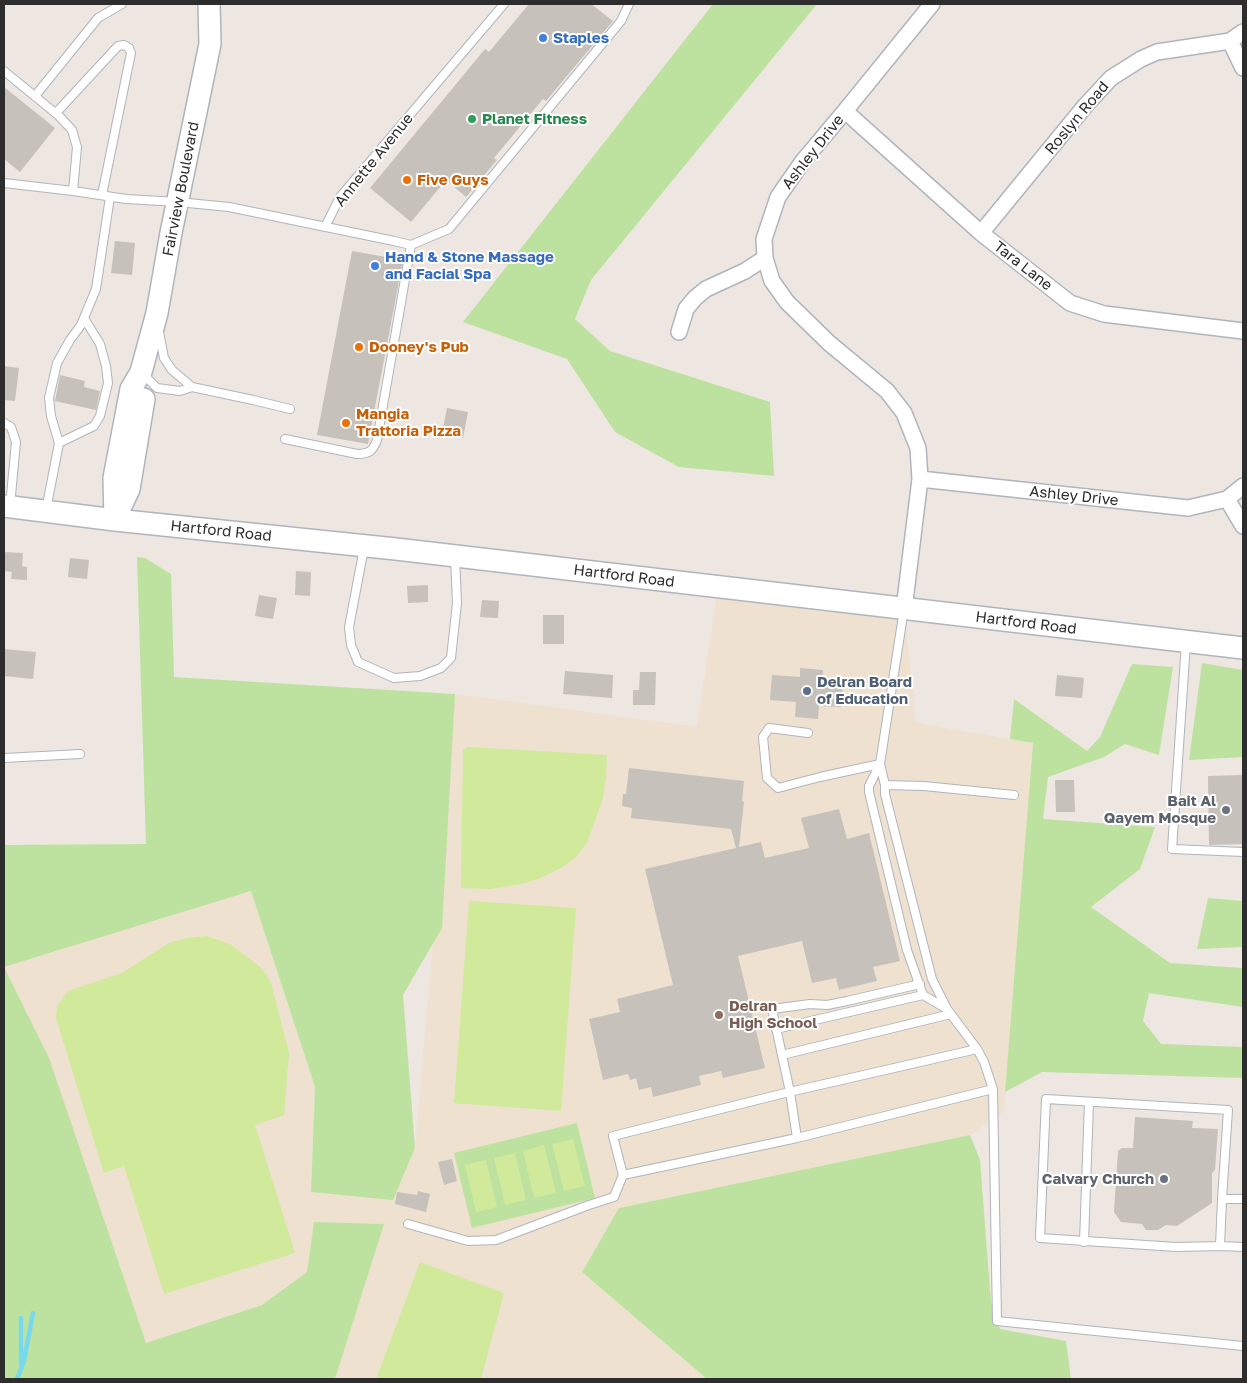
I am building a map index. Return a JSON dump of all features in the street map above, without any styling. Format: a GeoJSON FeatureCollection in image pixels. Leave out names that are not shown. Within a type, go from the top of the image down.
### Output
{"type":"FeatureCollection","features":[{"type":"Feature","properties":{"kind":"main road","name":"Fairview Boulevard"},"geometry":{"type":"LineString","coordinates":[[115,520],[129,489],[146,389],[141,372],[157,313],[210,44],[209,4]]}},
{"type":"Feature","properties":{"kind":"main road","name":"Hartford Road"},"geometry":{"type":"LineString","coordinates":[[7,507],[455,556],[1243,648]]}},
{"type":"Feature","properties":{"kind":"street","name":"Ashley Drive"},"geometry":{"type":"LineString","coordinates":[[904,609],[920,479],[918,448],[904,413],[887,391],[829,343],[787,302],[772,281],[765,258],[764,239],[778,197],[803,161],[932,4]]}},
{"type":"Feature","properties":{"kind":"street"},"geometry":{"type":"LineString","coordinates":[[1243,32],[1230,42],[1243,68]]}},
{"type":"Feature","properties":{"kind":"street","name":"Roslyn Road"},"geometry":{"type":"LineString","coordinates":[[981,233],[1085,106],[1111,78],[1141,59],[1157,52],[1230,42]]}},
{"type":"Feature","properties":{"kind":"street","name":"Tara Lane"},"geometry":{"type":"LineString","coordinates":[[845,112],[981,233],[1070,303],[1104,314],[1243,331]]}},
{"type":"Feature","properties":{"kind":"street"},"geometry":{"type":"LineString","coordinates":[[679,332],[686,309],[695,298],[706,289],[745,271],[765,258]]}},
{"type":"Feature","properties":{"kind":"street","name":"Ashley Drive"},"geometry":{"type":"LineString","coordinates":[[920,479],[1188,508],[1227,499]]}},
{"type":"Feature","properties":{"kind":"street"},"geometry":{"type":"LineString","coordinates":[[1243,486],[1227,499],[1243,526]]}},
{"type":"Feature","properties":{"kind":"lane"},"geometry":{"type":"LineString","coordinates":[[35,96],[98,18],[122,4]]}},
{"type":"Feature","properties":{"kind":"lane","name":"Annette Avenue"},"geometry":{"type":"LineString","coordinates":[[325,227],[340,197],[504,4]]}},
{"type":"Feature","properties":{"kind":"lane"},"geometry":{"type":"LineString","coordinates":[[4,183],[126,199],[178,202],[229,208],[411,245],[449,229],[621,21],[629,4]]}},
{"type":"Feature","properties":{"kind":"lane"},"geometry":{"type":"LineString","coordinates":[[46,511],[59,443],[51,416],[49,398],[57,363],[81,325],[96,289],[106,196],[131,53],[129,48],[124,45],[118,46],[56,113]]}},
{"type":"Feature","properties":{"kind":"lane"},"geometry":{"type":"LineString","coordinates":[[4,71],[56,113],[72,130],[77,147],[73,191]]}},
{"type":"Feature","properties":{"kind":"lane"},"geometry":{"type":"LineString","coordinates":[[285,438],[357,454],[366,454],[374,448],[377,440],[411,245]]}},
{"type":"Feature","properties":{"kind":"lane"},"geometry":{"type":"LineString","coordinates":[[157,313],[164,358],[172,370],[192,387],[290,409]]}},
{"type":"Feature","properties":{"kind":"lane"},"geometry":{"type":"LineString","coordinates":[[59,443],[94,426],[100,416],[108,383],[100,344],[84,318]]}},
{"type":"Feature","properties":{"kind":"lane"},"geometry":{"type":"LineString","coordinates":[[141,372],[157,388],[180,391],[192,387]]}},
{"type":"Feature","properties":{"kind":"lane"},"geometry":{"type":"LineString","coordinates":[[4,423],[11,427],[16,442],[7,507]]}},
{"type":"Feature","properties":{"kind":"lane"},"geometry":{"type":"LineString","coordinates":[[365,546],[349,627],[350,645],[358,662],[394,678],[420,676],[441,668],[451,658],[457,602],[455,556]]}},
{"type":"Feature","properties":{"kind":"lane"},"geometry":{"type":"LineString","coordinates":[[904,609],[880,764],[869,786],[869,792],[907,950],[924,995],[949,1012]]}},
{"type":"Feature","properties":{"kind":"lane"},"geometry":{"type":"LineString","coordinates":[[1186,642],[1172,849],[1243,852]]}},
{"type":"Feature","properties":{"kind":"lane"},"geometry":{"type":"LineString","coordinates":[[808,733],[769,728],[763,737],[767,778],[778,788],[880,764]]}},
{"type":"Feature","properties":{"kind":"lane"},"geometry":{"type":"LineString","coordinates":[[4,758],[80,754]]}},
{"type":"Feature","properties":{"kind":"lane"},"geometry":{"type":"LineString","coordinates":[[880,764],[885,794],[932,979],[949,1012],[977,1049],[984,1062],[993,1089],[997,1321],[1243,1346]]}},
{"type":"Feature","properties":{"kind":"lane"},"geometry":{"type":"LineString","coordinates":[[885,785],[924,786],[1014,795]]}},
{"type":"Feature","properties":{"kind":"lane"},"geometry":{"type":"LineString","coordinates":[[797,1138],[790,1092],[772,1010],[810,1004],[827,1005],[920,984]]}},
{"type":"Feature","properties":{"kind":"lane"},"geometry":{"type":"LineString","coordinates":[[776,1029],[924,995]]}},
{"type":"Feature","properties":{"kind":"lane"},"geometry":{"type":"LineString","coordinates":[[782,1055],[949,1012]]}},
{"type":"Feature","properties":{"kind":"lane"},"geometry":{"type":"LineString","coordinates":[[408,1224],[468,1241],[496,1240],[614,1196],[623,1174],[613,1136],[790,1092],[977,1049]]}},
{"type":"Feature","properties":{"kind":"lane"},"geometry":{"type":"LineString","coordinates":[[623,1174],[797,1138],[993,1089]]}},
{"type":"Feature","properties":{"kind":"lane"},"geometry":{"type":"LineString","coordinates":[[1220,1246],[1228,1110],[1046,1100],[1040,1238],[1176,1248],[1243,1247]]}},
{"type":"Feature","properties":{"kind":"lane"},"geometry":{"type":"LineString","coordinates":[[1084,1242],[1089,1102]]}},
{"type":"Feature","properties":{"kind":"lane"},"geometry":{"type":"LineString","coordinates":[[1222,1199],[1243,1199]]}},
{"type":"Feature","properties":{"kind":"shaded area","name":"Delran High School"},"geometry":{"type":"Polygon","coordinates":[[[718,587],[904,609],[916,723],[1033,743],[1004,1111],[970,1135],[619,1208],[582,1272],[707,1379],[335,1379],[384,1224],[314,1222],[307,1272],[262,1305],[146,1343],[4,967],[251,891],[315,1087],[311,1192],[393,1199],[415,1148],[455,694],[697,727],[718,587]]]}},
{"type":"Feature","properties":{"kind":"green space"},"geometry":{"type":"Polygon","coordinates":[[[713,4],[817,4],[591,280],[575,319],[610,351],[770,402],[774,476],[679,467],[615,432],[567,359],[463,322],[713,4]]]}},
{"type":"Feature","properties":{"kind":"green space"},"geometry":{"type":"Polygon","coordinates":[[[137,557],[145,558],[171,574],[174,677],[455,694],[442,928],[403,995],[415,1148],[393,1200],[311,1192],[315,1087],[251,891],[4,967],[4,845],[146,844],[137,557]]]}},
{"type":"Feature","properties":{"kind":"green space"},"geometry":{"type":"Polygon","coordinates":[[[1202,663],[1243,670],[1243,757],[1189,760],[1202,663]]]}},
{"type":"Feature","properties":{"kind":"green space"},"geometry":{"type":"Polygon","coordinates":[[[1132,664],[1173,667],[1159,755],[1125,744],[1104,757],[1048,777],[1043,819],[1155,827],[1140,869],[1091,907],[1170,963],[1243,968],[1243,1007],[1149,993],[1143,1021],[1161,1044],[1243,1047],[1243,1078],[1042,1072],[1005,1092],[1033,743],[1010,739],[1014,699],[1087,751],[1100,737],[1132,664]]]}},
{"type":"Feature","properties":{"kind":"green space"},"geometry":{"type":"Polygon","coordinates":[[[468,747],[607,755],[602,801],[587,843],[575,858],[559,869],[538,879],[517,885],[490,889],[461,888],[463,750],[468,747]]]}},
{"type":"Feature","properties":{"kind":"green space"},"geometry":{"type":"Polygon","coordinates":[[[1208,898],[1243,901],[1243,947],[1197,949],[1208,898]]]}},
{"type":"Feature","properties":{"kind":"green space"},"geometry":{"type":"Polygon","coordinates":[[[469,901],[576,908],[561,1111],[454,1103],[469,901]]]}},
{"type":"Feature","properties":{"kind":"green space"},"geometry":{"type":"Polygon","coordinates":[[[207,936],[230,944],[259,966],[271,983],[289,1053],[284,1115],[255,1125],[295,1253],[164,1294],[124,1166],[104,1173],[56,1018],[57,1006],[68,991],[122,973],[169,943],[187,938],[207,936]]]}},
{"type":"Feature","properties":{"kind":"green space"},"geometry":{"type":"Polygon","coordinates":[[[4,967],[49,1058],[146,1343],[262,1305],[307,1272],[314,1222],[384,1224],[335,1379],[4,1379],[4,967]]]}},
{"type":"Feature","properties":{"kind":"green space"},"geometry":{"type":"Polygon","coordinates":[[[577,1123],[595,1198],[472,1228],[454,1153],[577,1123]]]}},
{"type":"Feature","properties":{"kind":"green space"},"geometry":{"type":"Polygon","coordinates":[[[970,1135],[980,1160],[991,1302],[1000,1329],[1066,1341],[1071,1379],[707,1379],[582,1272],[619,1208],[970,1135]]]}},
{"type":"Feature","properties":{"kind":"green space"},"geometry":{"type":"Polygon","coordinates":[[[573,1139],[585,1186],[564,1191],[552,1144],[573,1139]]]}},
{"type":"Feature","properties":{"kind":"green space"},"geometry":{"type":"Polygon","coordinates":[[[544,1145],[556,1193],[534,1198],[523,1151],[544,1145]]]}},
{"type":"Feature","properties":{"kind":"green space"},"geometry":{"type":"Polygon","coordinates":[[[515,1153],[526,1200],[505,1205],[494,1158],[515,1153]]]}},
{"type":"Feature","properties":{"kind":"green space"},"geometry":{"type":"Polygon","coordinates":[[[486,1160],[497,1207],[476,1212],[465,1165],[486,1160]]]}},
{"type":"Feature","properties":{"kind":"green space"},"geometry":{"type":"Polygon","coordinates":[[[420,1262],[504,1293],[481,1379],[376,1379],[420,1262]]]}},
{"type":"Feature","properties":{"kind":"building"},"geometry":{"type":"Polygon","coordinates":[[[529,4],[591,4],[613,21],[546,101],[543,99],[494,158],[497,160],[466,197],[446,180],[411,222],[370,188],[485,49],[489,52],[529,4]]]}},
{"type":"Feature","properties":{"kind":"building"},"geometry":{"type":"Polygon","coordinates":[[[4,87],[55,128],[20,172],[4,159],[4,87]]]}},
{"type":"Feature","properties":{"kind":"building"},"geometry":{"type":"Polygon","coordinates":[[[115,241],[135,243],[132,275],[111,273],[115,241]]]}},
{"type":"Feature","properties":{"kind":"building"},"geometry":{"type":"Polygon","coordinates":[[[352,251],[403,260],[368,444],[317,435],[352,251]]]}},
{"type":"Feature","properties":{"kind":"building"},"geometry":{"type":"Polygon","coordinates":[[[4,366],[19,368],[15,401],[4,400],[4,366]]]}},
{"type":"Feature","properties":{"kind":"building"},"geometry":{"type":"Polygon","coordinates":[[[60,375],[85,381],[84,387],[100,391],[96,410],[55,401],[60,375]]]}},
{"type":"Feature","properties":{"kind":"building"},"geometry":{"type":"Polygon","coordinates":[[[447,408],[468,412],[463,438],[442,433],[447,408]]]}},
{"type":"Feature","properties":{"kind":"building"},"geometry":{"type":"Polygon","coordinates":[[[4,552],[23,553],[22,566],[27,567],[27,580],[11,579],[12,572],[4,571],[4,552]]]}},
{"type":"Feature","properties":{"kind":"building"},"geometry":{"type":"Polygon","coordinates":[[[70,558],[89,560],[87,579],[68,577],[70,558]]]}},
{"type":"Feature","properties":{"kind":"building"},"geometry":{"type":"Polygon","coordinates":[[[296,571],[311,572],[310,596],[295,595],[296,571]]]}},
{"type":"Feature","properties":{"kind":"building"},"geometry":{"type":"Polygon","coordinates":[[[428,585],[428,602],[408,603],[407,586],[428,585]]]}},
{"type":"Feature","properties":{"kind":"building"},"geometry":{"type":"Polygon","coordinates":[[[259,595],[277,598],[273,619],[255,616],[259,595]]]}},
{"type":"Feature","properties":{"kind":"building"},"geometry":{"type":"Polygon","coordinates":[[[482,600],[499,601],[498,618],[480,617],[482,600]]]}},
{"type":"Feature","properties":{"kind":"building"},"geometry":{"type":"Polygon","coordinates":[[[543,615],[564,615],[564,644],[543,644],[543,615]]]}},
{"type":"Feature","properties":{"kind":"building"},"geometry":{"type":"Polygon","coordinates":[[[4,649],[36,652],[33,679],[4,676],[4,649]]]}},
{"type":"Feature","properties":{"kind":"building","name":"Delran Board of Education"},"geometry":{"type":"Polygon","coordinates":[[[800,668],[823,670],[823,681],[843,682],[841,707],[819,706],[818,719],[795,717],[796,702],[770,700],[772,675],[800,677],[800,668]]]}},
{"type":"Feature","properties":{"kind":"building"},"geometry":{"type":"Polygon","coordinates":[[[565,671],[613,675],[612,698],[563,694],[565,671]]]}},
{"type":"Feature","properties":{"kind":"building"},"geometry":{"type":"Polygon","coordinates":[[[640,672],[656,672],[655,705],[633,705],[633,690],[639,690],[640,672]]]}},
{"type":"Feature","properties":{"kind":"building"},"geometry":{"type":"Polygon","coordinates":[[[1057,675],[1084,678],[1082,698],[1055,696],[1057,675]]]}},
{"type":"Feature","properties":{"kind":"building"},"geometry":{"type":"Polygon","coordinates":[[[629,768],[744,781],[742,801],[744,802],[739,847],[761,842],[765,858],[809,848],[801,818],[839,809],[847,839],[869,833],[900,961],[873,967],[877,981],[839,990],[836,978],[812,983],[802,941],[738,956],[765,1068],[723,1078],[721,1071],[699,1076],[701,1085],[653,1097],[651,1087],[639,1090],[636,1078],[630,1080],[628,1074],[603,1080],[589,1019],[620,1012],[617,999],[673,985],[645,869],[736,848],[731,829],[631,818],[632,808],[622,806],[623,794],[626,794],[629,768]]]}},
{"type":"Feature","properties":{"kind":"building","name":"Bait Al Qayem Mosque"},"geometry":{"type":"Polygon","coordinates":[[[1243,775],[1243,844],[1209,845],[1208,776],[1243,775]]]}},
{"type":"Feature","properties":{"kind":"building"},"geometry":{"type":"Polygon","coordinates":[[[1055,780],[1074,780],[1075,812],[1056,812],[1055,780]]]}},
{"type":"Feature","properties":{"kind":"building","name":"Calvary Church"},"geometry":{"type":"Polygon","coordinates":[[[1135,1117],[1193,1121],[1192,1128],[1218,1129],[1215,1170],[1212,1173],[1212,1203],[1177,1226],[1166,1225],[1158,1230],[1146,1230],[1142,1224],[1121,1222],[1114,1212],[1118,1151],[1122,1148],[1133,1148],[1135,1117]]]}},
{"type":"Feature","properties":{"kind":"building"},"geometry":{"type":"Polygon","coordinates":[[[452,1159],[457,1181],[444,1185],[438,1162],[452,1159]]]}},
{"type":"Feature","properties":{"kind":"building"},"geometry":{"type":"Polygon","coordinates":[[[418,1191],[430,1194],[426,1212],[395,1204],[397,1192],[417,1195],[418,1191]]]}},
{"type":"Feature","properties":{"kind":"waterway"},"geometry":{"type":"LineString","coordinates":[[17,1379],[24,1361],[33,1313]]}},
{"type":"Feature","properties":{"kind":"waterway"},"geometry":{"type":"LineString","coordinates":[[21,1318],[21,1365]]}},
{"type":"Feature","properties":{"kind":"place","name":"Staples"},"geometry":{"type":"Point","coordinates":[543,38]}},
{"type":"Feature","properties":{"kind":"place","name":"Planet Fitness"},"geometry":{"type":"Point","coordinates":[472,119]}},
{"type":"Feature","properties":{"kind":"place","name":"Five Guys"},"geometry":{"type":"Point","coordinates":[407,180]}},
{"type":"Feature","properties":{"kind":"place","name":"Hand & Stone Massage and Facial Spa"},"geometry":{"type":"Point","coordinates":[375,266]}},
{"type":"Feature","properties":{"kind":"place","name":"Dooney's Pub"},"geometry":{"type":"Point","coordinates":[359,347]}},
{"type":"Feature","properties":{"kind":"place","name":"Mangia Trattoria Pizza"},"geometry":{"type":"Point","coordinates":[346,423]}},
{"type":"Feature","properties":{"kind":"place","name":"Delran Board of Education"},"geometry":{"type":"Point","coordinates":[807,691]}},
{"type":"Feature","properties":{"kind":"place","name":"Bait Al Qayem Mosque"},"geometry":{"type":"Point","coordinates":[1226,810]}},
{"type":"Feature","properties":{"kind":"place","name":"Delran High School"},"geometry":{"type":"Point","coordinates":[719,1015]}},
{"type":"Feature","properties":{"kind":"place","name":"Calvary Church"},"geometry":{"type":"Point","coordinates":[1164,1179]}}]}
